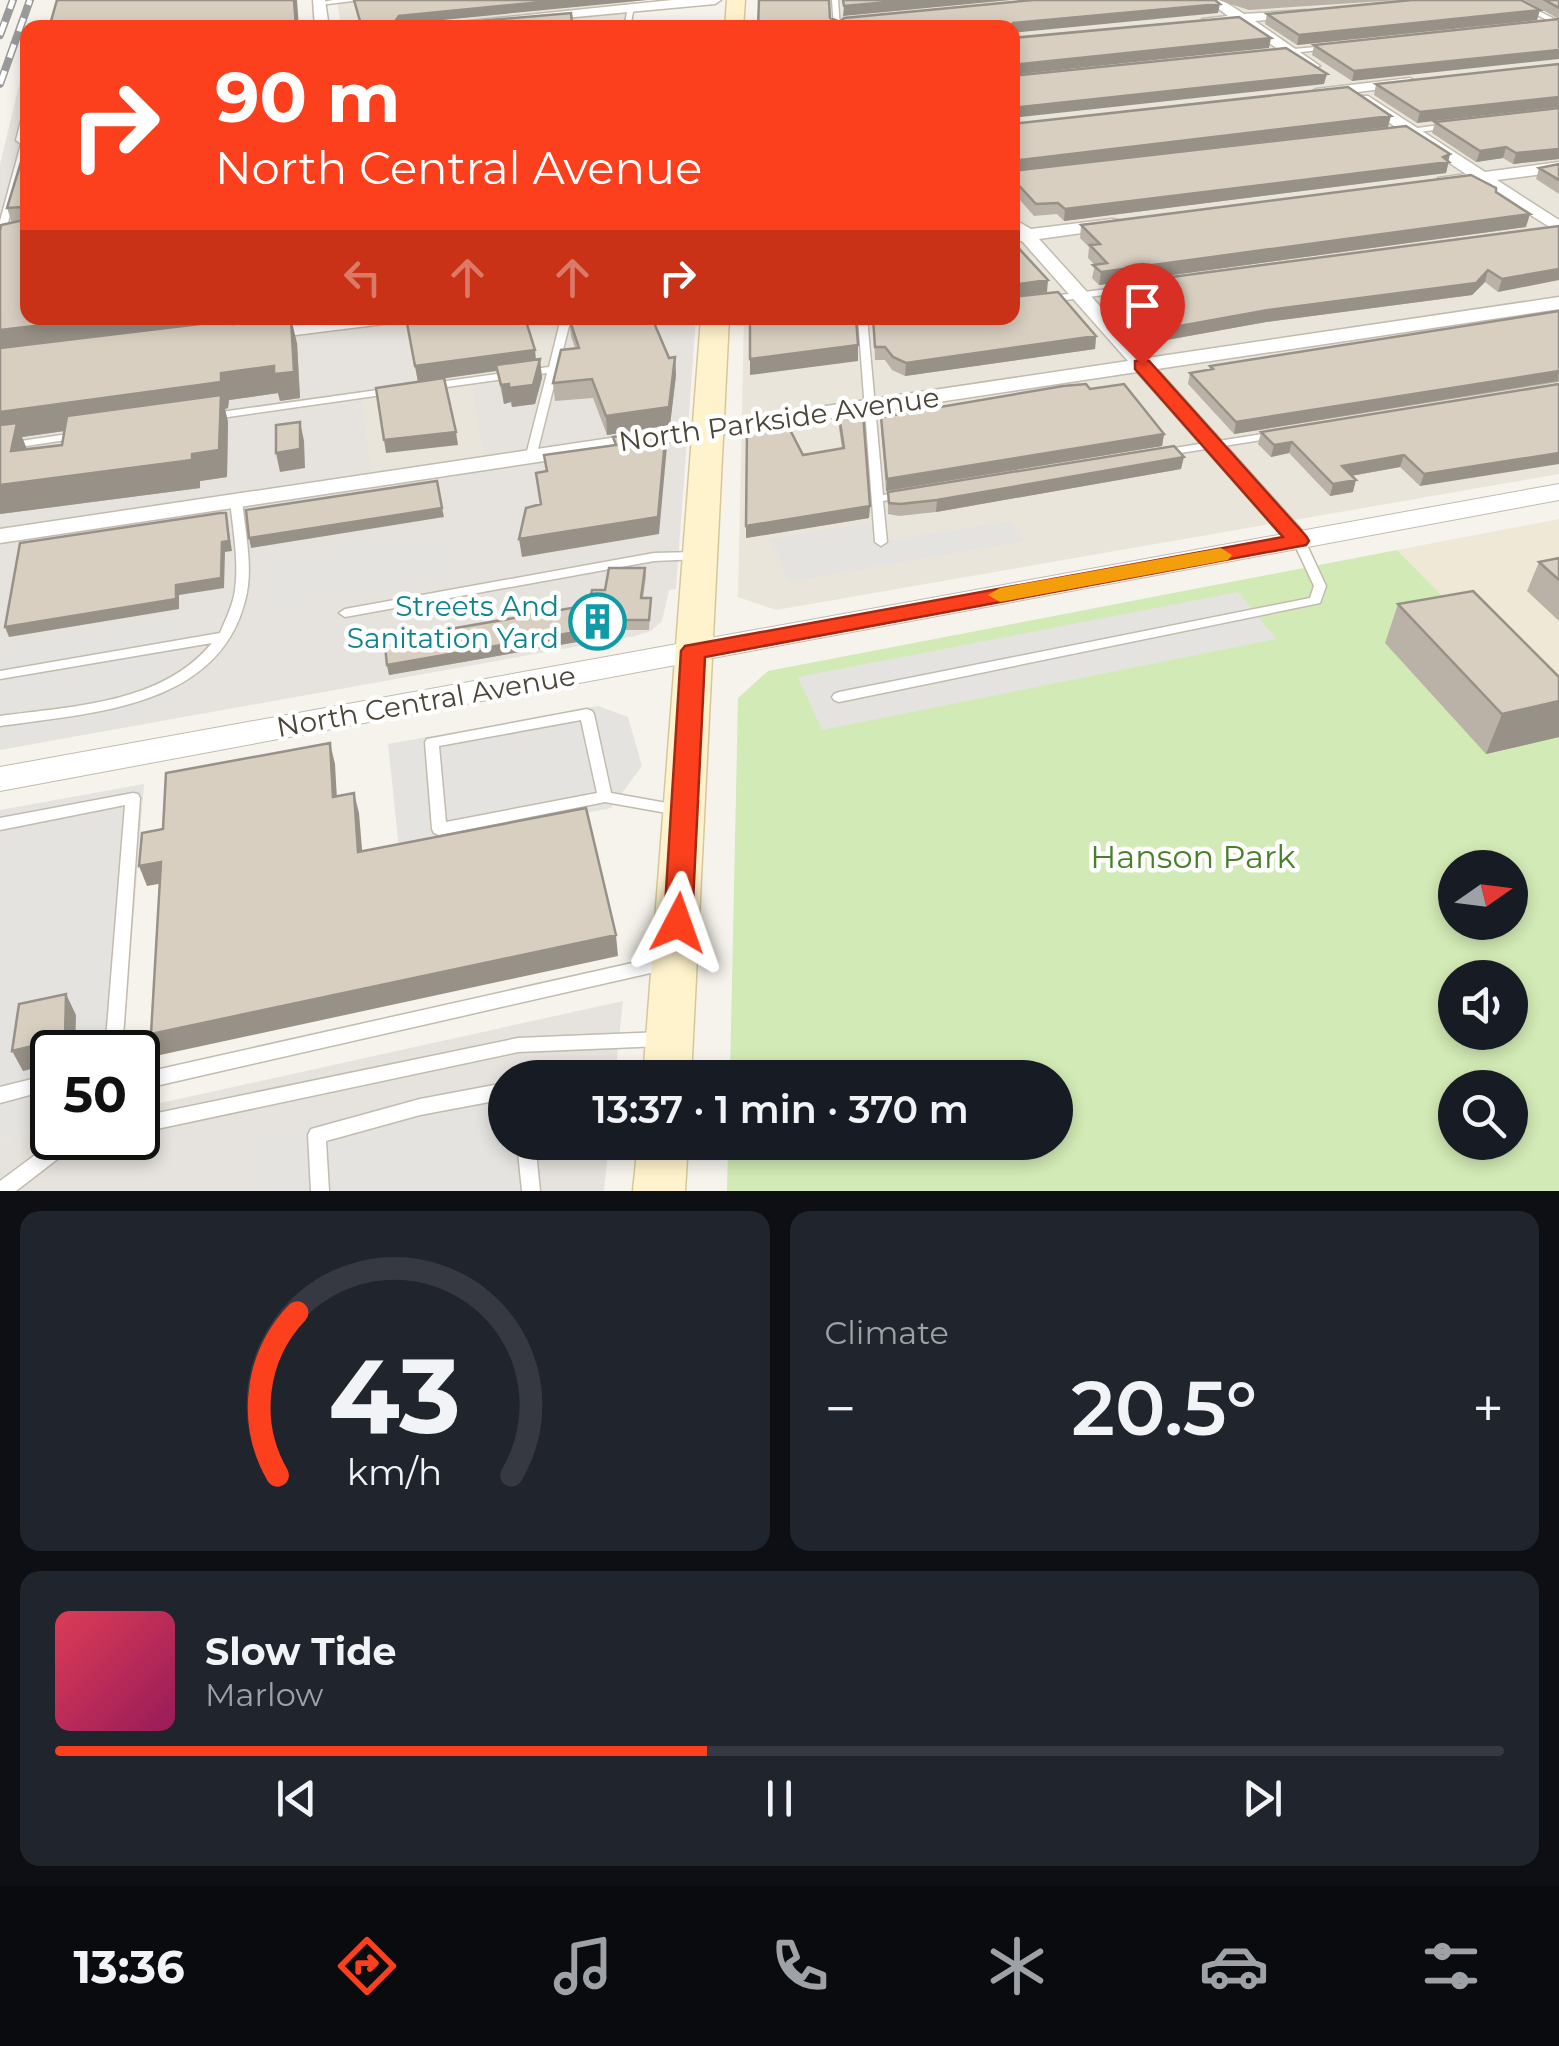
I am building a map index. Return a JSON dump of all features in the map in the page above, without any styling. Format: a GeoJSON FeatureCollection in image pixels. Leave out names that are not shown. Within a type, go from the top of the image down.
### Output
{"type":"FeatureCollection","features":[{"type":"Feature","properties":{"kind":"main road"},"geometry":{"type":"LineString","coordinates":[[668,1058],[714,325]]}},
{"type":"Feature","properties":{"kind":"main road"},"geometry":{"type":"LineString","coordinates":[[659,1191],[662,1160]]}},
{"type":"Feature","properties":{"kind":"street"},"geometry":{"type":"LineString","coordinates":[[497,20],[631,8],[657,2],[715,0]]}},
{"type":"Feature","properties":{"kind":"street"},"geometry":{"type":"LineString","coordinates":[[1213,0],[1559,229]]}},
{"type":"Feature","properties":{"kind":"street"},"geometry":{"type":"LineString","coordinates":[[1184,24],[1316,11]]}},
{"type":"Feature","properties":{"kind":"street"},"geometry":{"type":"LineString","coordinates":[[1289,96],[1425,81]]}},
{"type":"Feature","properties":{"kind":"street"},"geometry":{"type":"LineString","coordinates":[[1422,185],[1559,167]]}},
{"type":"Feature","properties":{"kind":"street"},"geometry":{"type":"LineString","coordinates":[[1020,231],[1125,223]]}},
{"type":"Feature","properties":{"kind":"street"},"geometry":{"type":"LineString","coordinates":[[1020,234],[1298,541]]}},
{"type":"Feature","properties":{"kind":"street","name":"North Parkside Avenue"},"geometry":{"type":"LineString","coordinates":[[0,536],[1559,303]]}},
{"type":"Feature","properties":{"kind":"street"},"geometry":{"type":"LineString","coordinates":[[247,335],[318,325]]}},
{"type":"Feature","properties":{"kind":"street","name":"North Central Avenue"},"geometry":{"type":"LineString","coordinates":[[0,779],[1559,492]]}},
{"type":"Feature","properties":{"kind":"lane"},"geometry":{"type":"LineString","coordinates":[[319,2],[356,0]]}},
{"type":"Feature","properties":{"kind":"lane"},"geometry":{"type":"LineString","coordinates":[[1512,0],[1559,24]]}},
{"type":"Feature","properties":{"kind":"lane"},"geometry":{"type":"LineString","coordinates":[[629,20],[631,8]]}},
{"type":"Feature","properties":{"kind":"lane"},"geometry":{"type":"LineString","coordinates":[[1539,25],[1559,24]]}},
{"type":"Feature","properties":{"kind":"lane"},"geometry":{"type":"LineString","coordinates":[[1271,54],[1329,48]]}},
{"type":"Feature","properties":{"kind":"lane"},"geometry":{"type":"LineString","coordinates":[[1392,133],[1466,124]]}},
{"type":"Feature","properties":{"kind":"lane"},"geometry":{"type":"LineString","coordinates":[[5,240],[20,171]]}},
{"type":"Feature","properties":{"kind":"lane"},"geometry":{"type":"LineString","coordinates":[[1540,232],[1559,229]]}},
{"type":"Feature","properties":{"kind":"lane"},"geometry":{"type":"LineString","coordinates":[[1020,303],[1137,288]]}},
{"type":"Feature","properties":{"kind":"lane"},"geometry":{"type":"LineString","coordinates":[[532,455],[564,325]]}},
{"type":"Feature","properties":{"kind":"lane"},"geometry":{"type":"LineString","coordinates":[[862,325],[881,542]]}},
{"type":"Feature","properties":{"kind":"lane"},"geometry":{"type":"LineString","coordinates":[[198,419],[553,368]]}},
{"type":"Feature","properties":{"kind":"lane"},"geometry":{"type":"LineString","coordinates":[[1157,454],[1290,432]]}},
{"type":"Feature","properties":{"kind":"lane"},"geometry":{"type":"LineString","coordinates":[[0,446],[79,436]]}},
{"type":"Feature","properties":{"kind":"lane"},"geometry":{"type":"LineString","coordinates":[[877,499],[914,493]]}},
{"type":"Feature","properties":{"kind":"lane"},"geometry":{"type":"LineString","coordinates":[[0,721],[148,696],[183,678],[224,637],[240,599],[243,564],[236,500]]}},
{"type":"Feature","properties":{"kind":"lane"},"geometry":{"type":"LineString","coordinates":[[839,697],[1316,600],[1320,586],[1298,541]]}},
{"type":"Feature","properties":{"kind":"lane"},"geometry":{"type":"LineString","coordinates":[[345,613],[654,557],[699,556]]}},
{"type":"Feature","properties":{"kind":"lane"},"geometry":{"type":"LineString","coordinates":[[0,675],[224,637]]}},
{"type":"Feature","properties":{"kind":"lane"},"geometry":{"type":"LineString","coordinates":[[605,797],[587,714],[432,742],[439,829],[605,797],[686,812]]}},
{"type":"Feature","properties":{"kind":"lane"},"geometry":{"type":"LineString","coordinates":[[0,824],[133,798],[116,1030]]}},
{"type":"Feature","properties":{"kind":"lane"},"geometry":{"type":"LineString","coordinates":[[160,1076],[676,960]]}},
{"type":"Feature","properties":{"kind":"lane"},"geometry":{"type":"LineString","coordinates":[[160,1120],[518,1044],[668,1058]]}},
{"type":"Feature","properties":{"kind":"lane"},"geometry":{"type":"LineString","coordinates":[[0,1095],[30,1088]]}},
{"type":"Feature","properties":{"kind":"lane"},"geometry":{"type":"LineString","coordinates":[[320,1191],[318,1135],[420,1107],[488,1094]]}},
{"type":"Feature","properties":{"kind":"lane"},"geometry":{"type":"LineString","coordinates":[[1,1191],[42,1160]]}},
{"type":"Feature","properties":{"kind":"lane"},"geometry":{"type":"LineString","coordinates":[[528,1160],[531,1191]]}},
{"type":"Feature","properties":{"kind":"shaded area"},"geometry":{"type":"Polygon","coordinates":[[[337,0],[635,0],[630,20],[340,20],[337,0]]]}},
{"type":"Feature","properties":{"kind":"shaded area"},"geometry":{"type":"Polygon","coordinates":[[[837,0],[1512,0],[1559,24],[1559,474],[776,610],[738,597],[744,325],[1020,325],[1020,20],[839,20],[837,0]]]}},
{"type":"Feature","properties":{"kind":"shaded area"},"geometry":{"type":"Polygon","coordinates":[[[20,82],[20,325],[404,325],[415,384],[362,391],[371,473],[484,457],[471,382],[548,372],[558,325],[695,325],[676,589],[669,590],[662,621],[651,631],[635,636],[0,750],[0,164],[20,82]]]}},
{"type":"Feature","properties":{"kind":"shaded area"},"geometry":{"type":"Polygon","coordinates":[[[404,325],[558,325],[548,372],[485,457],[370,473],[362,391],[414,383],[404,325]]]}},
{"type":"Feature","properties":{"kind":"shaded area"},"geometry":{"type":"Polygon","coordinates":[[[1559,519],[1559,715],[1397,550],[1559,519]]]}},
{"type":"Feature","properties":{"kind":"shaded area"},"geometry":{"type":"Polygon","coordinates":[[[1010,521],[1023,541],[789,582],[769,539],[870,522],[873,543],[1010,521]]]}},
{"type":"Feature","properties":{"kind":"shaded area"},"geometry":{"type":"Polygon","coordinates":[[[450,534],[457,576],[272,605],[270,563],[450,534]]]}},
{"type":"Feature","properties":{"kind":"shaded area"},"geometry":{"type":"Polygon","coordinates":[[[1238,592],[1276,639],[822,730],[798,677],[1238,592]]]}},
{"type":"Feature","properties":{"kind":"shaded area"},"geometry":{"type":"Polygon","coordinates":[[[182,619],[178,696],[118,726],[0,747],[0,649],[182,619]]]}},
{"type":"Feature","properties":{"kind":"shaded area"},"geometry":{"type":"Polygon","coordinates":[[[598,706],[628,717],[642,766],[611,808],[399,849],[388,744],[598,706]]]}},
{"type":"Feature","properties":{"kind":"shaded area"},"geometry":{"type":"Polygon","coordinates":[[[144,784],[125,1030],[30,1030],[30,1132],[0,1139],[0,810],[144,784]]]}},
{"type":"Feature","properties":{"kind":"shaded area"},"geometry":{"type":"Polygon","coordinates":[[[623,1001],[617,1060],[488,1060],[488,1160],[607,1160],[604,1191],[0,1191],[0,1139],[30,1132],[30,1160],[160,1160],[160,1103],[623,1001]]]}},
{"type":"Feature","properties":{"kind":"shaded area"},"geometry":{"type":"Polygon","coordinates":[[[488,1080],[488,1160],[516,1160],[521,1191],[261,1191],[261,1136],[488,1080]]]}},
{"type":"Feature","properties":{"kind":"green space","name":"Hanson Park"},"geometry":{"type":"Polygon","coordinates":[[[1397,550],[1559,715],[1559,1191],[727,1191],[728,1160],[1073,1160],[1073,1060],[730,1060],[738,698],[768,671],[1397,550]]]}},
{"type":"Feature","properties":{"kind":"building"},"geometry":{"type":"Polygon","coordinates":[[[57,0],[294,0],[295,20],[51,20],[57,0]]]}},
{"type":"Feature","properties":{"kind":"building"},"geometry":{"type":"Polygon","coordinates":[[[354,0],[562,0],[399,16],[396,20],[360,20],[354,0]]]}},
{"type":"Feature","properties":{"kind":"building"},"geometry":{"type":"Polygon","coordinates":[[[759,0],[829,0],[830,18],[835,20],[758,20],[759,0]]]}},
{"type":"Feature","properties":{"kind":"building"},"geometry":{"type":"Polygon","coordinates":[[[843,0],[911,0],[844,6],[843,0]]]}},
{"type":"Feature","properties":{"kind":"building"},"geometry":{"type":"Polygon","coordinates":[[[1033,0],[1215,0],[1220,4],[1020,22],[842,20],[1033,0]]]}},
{"type":"Feature","properties":{"kind":"building"},"geometry":{"type":"Polygon","coordinates":[[[1412,0],[1521,0],[1540,10],[1299,35],[1267,14],[1412,0]]]}},
{"type":"Feature","properties":{"kind":"building"},"geometry":{"type":"Polygon","coordinates":[[[571,13],[572,20],[490,20],[571,13]]]}},
{"type":"Feature","properties":{"kind":"building"},"geometry":{"type":"Polygon","coordinates":[[[1239,17],[1271,38],[1020,64],[1020,37],[1239,17]]]}},
{"type":"Feature","properties":{"kind":"building"},"geometry":{"type":"Polygon","coordinates":[[[1559,19],[1559,50],[1354,71],[1314,45],[1559,19]]]}},
{"type":"Feature","properties":{"kind":"building"},"geometry":{"type":"Polygon","coordinates":[[[1286,48],[1327,74],[1020,107],[1020,75],[1286,48]]]}},
{"type":"Feature","properties":{"kind":"building"},"geometry":{"type":"Polygon","coordinates":[[[1559,64],[1559,97],[1420,112],[1376,84],[1559,64]]]}},
{"type":"Feature","properties":{"kind":"building"},"geometry":{"type":"Polygon","coordinates":[[[1348,87],[1391,116],[1020,160],[1020,123],[1348,87]]]}},
{"type":"Feature","properties":{"kind":"building"},"geometry":{"type":"Polygon","coordinates":[[[1559,108],[1559,149],[1516,153],[1506,147],[1480,151],[1435,122],[1559,108]]]}},
{"type":"Feature","properties":{"kind":"building"},"geometry":{"type":"Polygon","coordinates":[[[1406,126],[1450,154],[1443,157],[1449,162],[1065,209],[1058,203],[1036,204],[1020,187],[1020,170],[1406,126]]]}},
{"type":"Feature","properties":{"kind":"building"},"geometry":{"type":"Polygon","coordinates":[[[1559,164],[1559,180],[1539,168],[1559,164]]]}},
{"type":"Feature","properties":{"kind":"building"},"geometry":{"type":"Polygon","coordinates":[[[20,165],[20,207],[7,208],[20,165]]]}},
{"type":"Feature","properties":{"kind":"building"},"geometry":{"type":"Polygon","coordinates":[[[1471,175],[1530,214],[1101,272],[1093,265],[1107,263],[1090,245],[1100,244],[1081,225],[1471,175]]]}},
{"type":"Feature","properties":{"kind":"building"},"geometry":{"type":"Polygon","coordinates":[[[20,221],[20,325],[43,325],[0,330],[1,225],[20,221]]]}},
{"type":"Feature","properties":{"kind":"building"},"geometry":{"type":"Polygon","coordinates":[[[1559,226],[1559,269],[1502,279],[1488,270],[1476,283],[1268,310],[1152,331],[1111,285],[1559,226]]]}},
{"type":"Feature","properties":{"kind":"building"},"geometry":{"type":"Polygon","coordinates":[[[1020,250],[1048,280],[1020,284],[1020,250]]]}},
{"type":"Feature","properties":{"kind":"building"},"geometry":{"type":"Polygon","coordinates":[[[1058,292],[1096,336],[906,363],[893,357],[885,347],[875,347],[873,325],[1020,325],[1020,296],[1058,292]]]}},
{"type":"Feature","properties":{"kind":"building"},"geometry":{"type":"Polygon","coordinates":[[[1559,311],[1559,371],[1236,422],[1190,373],[1213,369],[1210,366],[1559,311]]]}},
{"type":"Feature","properties":{"kind":"building"},"geometry":{"type":"Polygon","coordinates":[[[191,325],[291,325],[294,372],[274,374],[274,366],[221,373],[221,382],[0,412],[0,348],[191,325]]]}},
{"type":"Feature","properties":{"kind":"building"},"geometry":{"type":"Polygon","coordinates":[[[407,325],[527,325],[535,350],[415,366],[407,325]]]}},
{"type":"Feature","properties":{"kind":"building"},"geometry":{"type":"Polygon","coordinates":[[[571,325],[655,325],[669,358],[675,357],[669,407],[606,416],[592,379],[553,383],[561,350],[579,348],[571,325]]]}},
{"type":"Feature","properties":{"kind":"building"},"geometry":{"type":"Polygon","coordinates":[[[750,325],[857,325],[858,345],[750,359],[750,325]]]}},
{"type":"Feature","properties":{"kind":"building"},"geometry":{"type":"Polygon","coordinates":[[[540,359],[533,385],[501,385],[496,365],[540,359]]]}},
{"type":"Feature","properties":{"kind":"building"},"geometry":{"type":"Polygon","coordinates":[[[444,378],[456,432],[384,440],[376,388],[444,378]]]}},
{"type":"Feature","properties":{"kind":"building"},"geometry":{"type":"Polygon","coordinates":[[[1086,384],[1090,389],[1124,384],[1164,434],[887,479],[881,417],[1086,384]]]}},
{"type":"Feature","properties":{"kind":"building"},"geometry":{"type":"Polygon","coordinates":[[[1559,384],[1559,453],[1424,474],[1404,455],[1342,466],[1356,480],[1333,484],[1292,442],[1274,445],[1261,432],[1559,384]]]}},
{"type":"Feature","properties":{"kind":"building"},"geometry":{"type":"Polygon","coordinates":[[[221,395],[219,450],[192,454],[192,460],[0,485],[0,425],[17,423],[11,451],[62,445],[67,416],[221,395]]]}},
{"type":"Feature","properties":{"kind":"building"},"geometry":{"type":"Polygon","coordinates":[[[863,413],[870,506],[746,526],[747,430],[787,424],[803,455],[844,448],[839,416],[863,413]]]}},
{"type":"Feature","properties":{"kind":"building"},"geometry":{"type":"Polygon","coordinates":[[[300,422],[300,449],[276,453],[276,425],[300,422]]]}},
{"type":"Feature","properties":{"kind":"building"},"geometry":{"type":"Polygon","coordinates":[[[666,429],[658,517],[519,539],[526,508],[541,504],[536,473],[547,471],[544,455],[616,445],[613,437],[666,429]]]}},
{"type":"Feature","properties":{"kind":"building"},"geometry":{"type":"Polygon","coordinates":[[[1174,446],[1184,457],[937,500],[889,503],[888,492],[1174,446]]]}},
{"type":"Feature","properties":{"kind":"building"},"geometry":{"type":"Polygon","coordinates":[[[437,481],[442,508],[249,538],[246,510],[437,481]]]}},
{"type":"Feature","properties":{"kind":"building"},"geometry":{"type":"Polygon","coordinates":[[[226,513],[229,541],[222,542],[221,578],[176,585],[176,599],[5,627],[20,543],[226,513]]]}},
{"type":"Feature","properties":{"kind":"building"},"geometry":{"type":"Polygon","coordinates":[[[1559,558],[1559,580],[1539,562],[1559,558]]]}},
{"type":"Feature","properties":{"kind":"building","name":"Streets And Sanitation Yard"},"geometry":{"type":"Polygon","coordinates":[[[609,568],[645,568],[641,598],[651,598],[649,620],[595,620],[593,629],[387,665],[385,646],[444,636],[444,630],[589,605],[592,590],[605,590],[609,568]]]}},
{"type":"Feature","properties":{"kind":"building"},"geometry":{"type":"Polygon","coordinates":[[[1473,591],[1559,677],[1559,701],[1502,714],[1398,604],[1473,591]]]}},
{"type":"Feature","properties":{"kind":"building"},"geometry":{"type":"Polygon","coordinates":[[[330,743],[333,797],[354,793],[358,852],[586,808],[616,935],[160,1032],[151,1030],[161,862],[139,866],[142,833],[163,829],[166,773],[330,743]]]}},
{"type":"Feature","properties":{"kind":"building"},"geometry":{"type":"Polygon","coordinates":[[[66,994],[65,1030],[30,1030],[30,1047],[12,1051],[19,1004],[66,994]]]}},
{"type":"Feature","properties":{"kind":"railway"},"geometry":{"type":"LineString","coordinates":[[0,35],[13,0]]}},
{"type":"Feature","properties":{"kind":"railway"},"geometry":{"type":"LineString","coordinates":[[23,20],[30,0]]}},
{"type":"Feature","properties":{"kind":"railway"},"geometry":{"type":"LineString","coordinates":[[0,84],[20,28]]}},
{"type":"Feature","properties":{"kind":"slow traffic"},"geometry":{"type":"LineString","coordinates":[[1000,595],[1221,555]]}},
{"type":"Feature","properties":{"kind":"place","name":"Streets And Sanitation Yard"},"geometry":{"type":"Point","coordinates":[598,622]}},
{"type":"Feature","properties":{"kind":"route"},"geometry":{"type":"LineString","coordinates":[[678,923],[693,651],[1298,541],[1142,365]]}}]}
